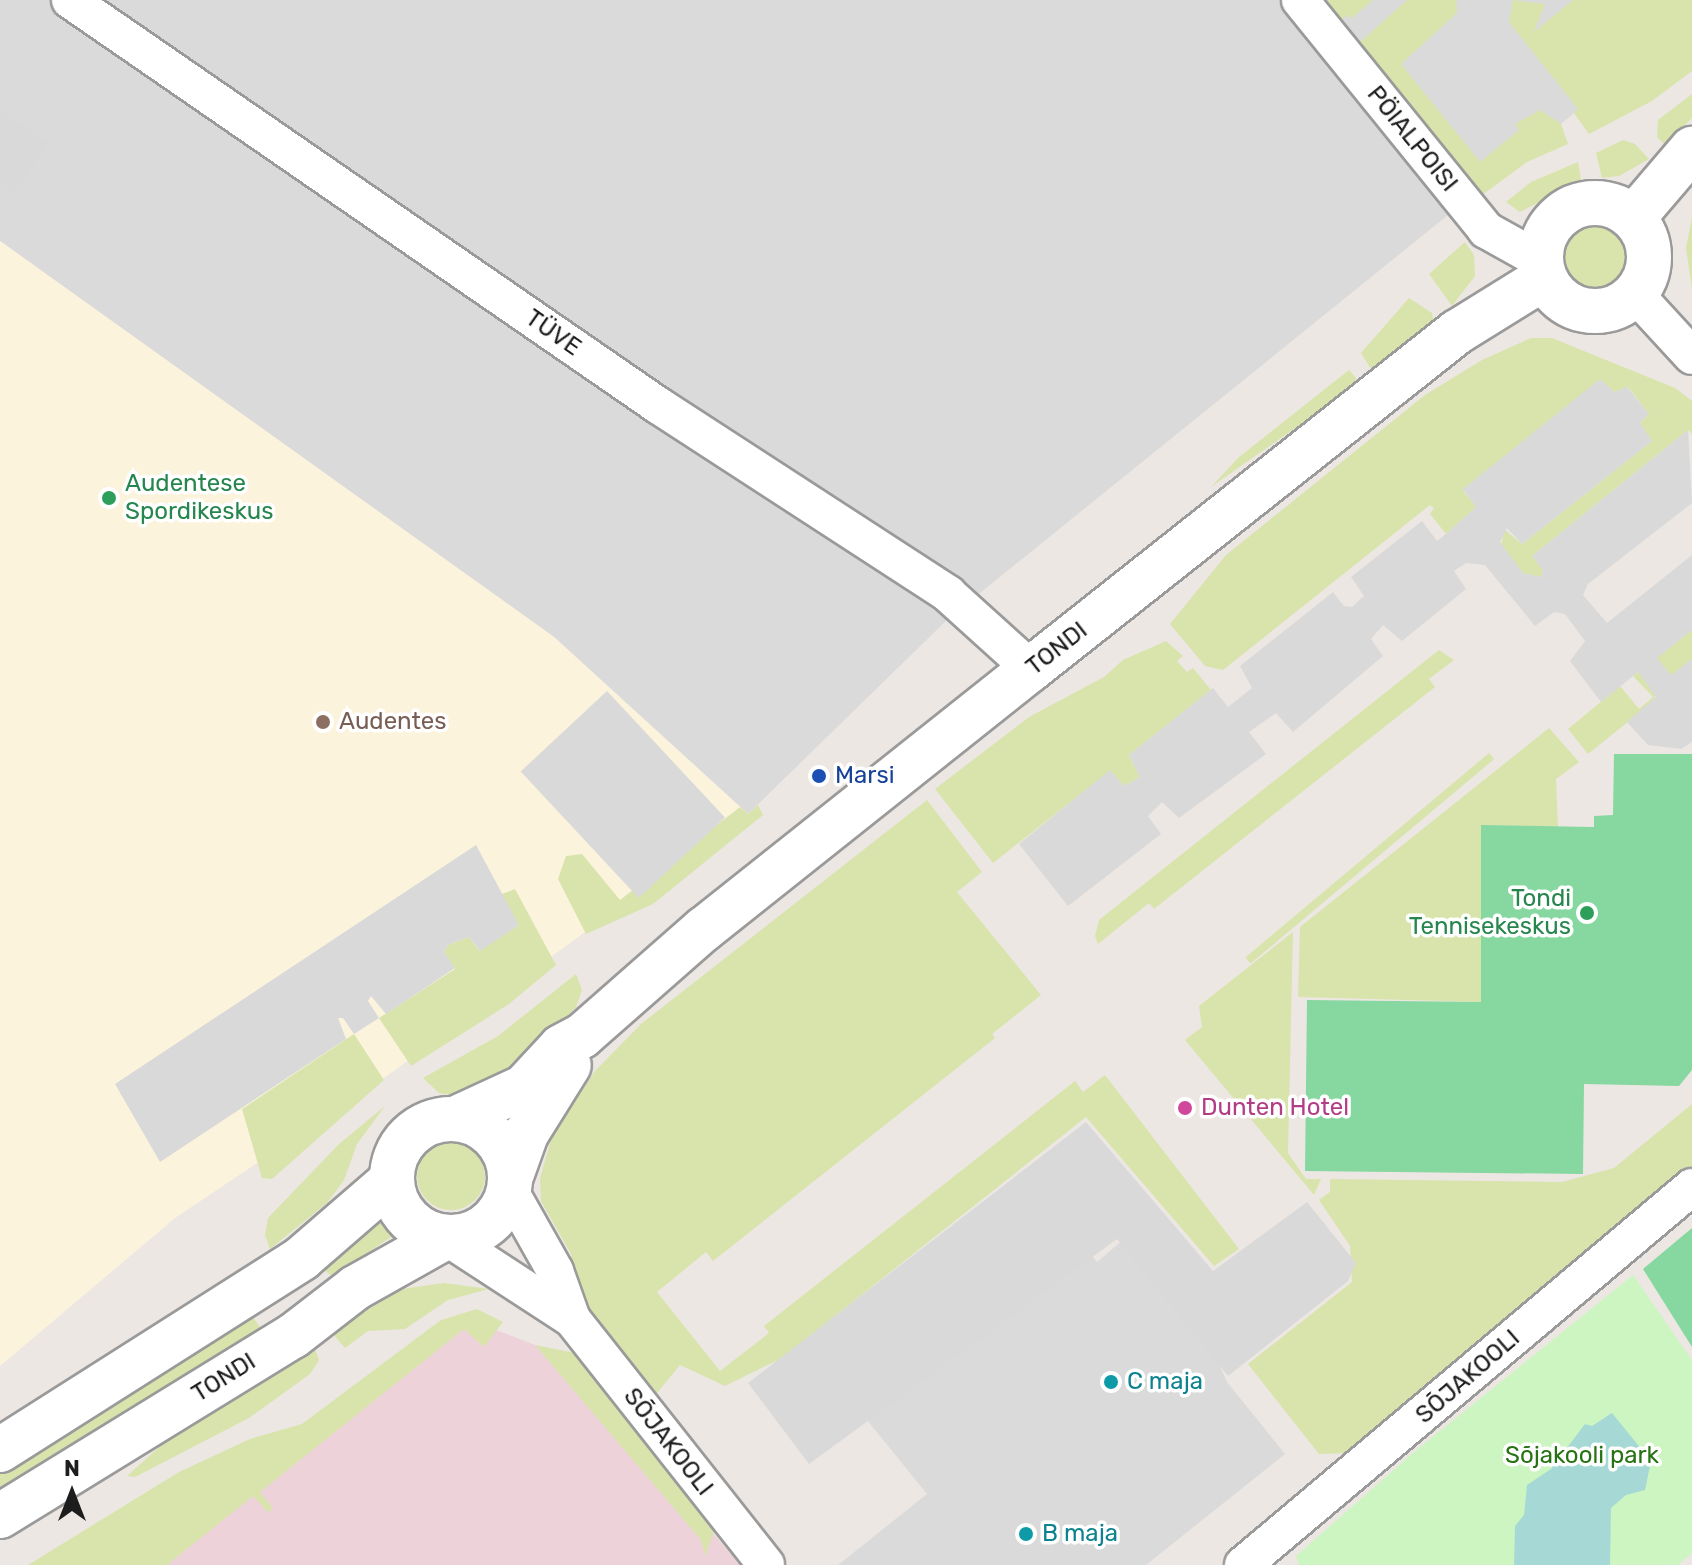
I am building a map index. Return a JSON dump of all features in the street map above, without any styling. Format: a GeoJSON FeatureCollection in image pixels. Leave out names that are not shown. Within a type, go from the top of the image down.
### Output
{"type":"FeatureCollection","features":[{"type":"Feature","properties":{"kind":"street","name":"TÜVE"},"geometry":{"type":"LineString","coordinates":[[70,0],[659,406],[948,594],[1031,669]]}},
{"type":"Feature","properties":{"kind":"street","name":"PÖIALPOISI"},"geometry":{"type":"LineString","coordinates":[[1300,0],[1486,230],[1542,269]]}},
{"type":"Feature","properties":{"kind":"street"},"geometry":{"type":"LineString","coordinates":[[1633,218],[1692,149]]}},
{"type":"Feature","properties":{"kind":"street"},"geometry":{"type":"LineString","coordinates":[[1599,203],[1633,218],[1646,239],[1649,264],[1635,294],[1612,308],[1585,311],[1568,305],[1542,269],[1551,225],[1581,204],[1599,203]]}},
{"type":"Feature","properties":{"kind":"street","name":"TONDI"},"geometry":{"type":"LineString","coordinates":[[457,1118],[524,1087],[561,1047],[582,1036],[704,929],[1457,332],[1542,269]]}},
{"type":"Feature","properties":{"kind":"street"},"geometry":{"type":"LineString","coordinates":[[1635,294],[1692,356]]}},
{"type":"Feature","properties":{"kind":"street","name":"TONDI"},"geometry":{"type":"LineString","coordinates":[[511,1184],[526,1134],[576,1057],[582,1036]]}},
{"type":"Feature","properties":{"kind":"street"},"geometry":{"type":"LineString","coordinates":[[457,1118],[472,1122],[498,1140],[511,1184],[494,1220],[480,1230],[446,1237],[408,1219],[392,1180],[394,1161],[409,1135],[430,1122],[457,1118]]}},
{"type":"Feature","properties":{"kind":"street"},"geometry":{"type":"LineString","coordinates":[[0,1450],[302,1258],[392,1180]]}},
{"type":"Feature","properties":{"kind":"street","name":"SÕJAKOOLI"},"geometry":{"type":"LineString","coordinates":[[511,1184],[555,1271],[572,1319]]}},
{"type":"Feature","properties":{"kind":"street","name":"SÕJAKOOLI"},"geometry":{"type":"LineString","coordinates":[[1243,1565],[1692,1187]]}},
{"type":"Feature","properties":{"kind":"street","name":"TONDI"},"geometry":{"type":"LineString","coordinates":[[0,1516],[293,1336],[355,1288],[446,1237]]}},
{"type":"Feature","properties":{"kind":"street","name":"SÕJAKOOLI"},"geometry":{"type":"LineString","coordinates":[[446,1237],[572,1319],[766,1565]]}},
{"type":"Feature","properties":{"kind":"shaded area"},"geometry":{"type":"Polygon","coordinates":[[[0,0],[1692,0],[1692,18],[949,618],[748,814],[554,637],[0,241],[0,0]]]}},
{"type":"Feature","properties":{"kind":"shaded area"},"geometry":{"type":"Polygon","coordinates":[[[0,112],[49,143],[13,193],[0,183],[0,112]]]}},
{"type":"Feature","properties":{"kind":"shaded area","name":"Audentes"},"geometry":{"type":"Polygon","coordinates":[[[0,241],[554,637],[748,814],[384,1078],[175,1218],[0,1366],[0,241]]]}},
{"type":"Feature","properties":{"kind":"shaded area"},"geometry":{"type":"Polygon","coordinates":[[[1600,379],[1614,392],[1627,387],[1649,414],[1640,423],[1652,441],[1522,544],[1507,528],[1500,542],[1523,573],[1541,577],[1543,570],[1532,556],[1688,430],[1692,503],[1588,584],[1583,595],[1607,623],[1692,555],[1692,630],[1657,658],[1671,675],[1692,659],[1692,742],[1681,749],[1648,745],[1627,722],[1656,697],[1638,672],[1601,702],[1570,661],[1585,641],[1565,614],[1554,612],[1535,626],[1485,565],[1466,563],[1454,571],[1466,589],[1402,641],[1383,625],[1371,639],[1383,656],[1293,732],[1276,713],[1249,732],[1266,754],[1179,818],[1162,802],[1148,816],[1161,834],[1068,906],[1019,844],[1110,770],[1124,786],[1140,777],[1129,755],[1213,688],[1228,707],[1252,688],[1240,666],[1333,592],[1344,606],[1352,607],[1364,596],[1351,577],[1422,521],[1437,541],[1446,534],[1476,507],[1463,489],[1600,379]]]}},
{"type":"Feature","properties":{"kind":"shaded area"},"geometry":{"type":"Polygon","coordinates":[[[607,691],[725,818],[639,898],[521,771],[607,691]]]}},
{"type":"Feature","properties":{"kind":"shaded area"},"geometry":{"type":"Polygon","coordinates":[[[476,845],[519,925],[480,951],[469,937],[448,945],[444,952],[455,968],[386,1014],[371,996],[368,1001],[379,1018],[354,1034],[343,1018],[338,1018],[346,1039],[160,1162],[115,1084],[476,845]]]}},
{"type":"Feature","properties":{"kind":"shaded area"},"geometry":{"type":"Polygon","coordinates":[[[1086,1122],[1213,1271],[1307,1202],[1356,1263],[1348,1281],[1228,1376],[1117,1239],[809,1464],[748,1383],[1086,1122]]]}},
{"type":"Feature","properties":{"kind":"shaded area"},"geometry":{"type":"Polygon","coordinates":[[[1072,1231],[1097,1262],[1124,1239],[1211,1346],[1227,1382],[1285,1454],[1146,1565],[838,1565],[927,1494],[854,1404],[1072,1231]]]}},
{"type":"Feature","properties":{"kind":"shaded area"},"geometry":{"type":"Polygon","coordinates":[[[465,1318],[564,1356],[740,1565],[101,1565],[465,1318]]]}},
{"type":"Feature","properties":{"kind":"green space"},"geometry":{"type":"Polygon","coordinates":[[[1324,0],[1373,0],[1351,19],[1348,15],[1340,21],[1324,0]]]}},
{"type":"Feature","properties":{"kind":"green space"},"geometry":{"type":"Polygon","coordinates":[[[1407,0],[1456,0],[1457,13],[1401,64],[1480,162],[1519,130],[1515,124],[1540,110],[1561,124],[1568,144],[1527,162],[1474,201],[1360,51],[1358,44],[1407,0]]]}},
{"type":"Feature","properties":{"kind":"green space"},"geometry":{"type":"Polygon","coordinates":[[[1513,0],[1545,4],[1534,32],[1573,0],[1692,0],[1692,71],[1652,101],[1589,134],[1574,113],[1578,109],[1509,22],[1513,0]]]}},
{"type":"Feature","properties":{"kind":"green space"},"geometry":{"type":"Polygon","coordinates":[[[1692,94],[1692,118],[1665,145],[1657,137],[1658,120],[1692,94]]]}},
{"type":"Feature","properties":{"kind":"green space"},"geometry":{"type":"Polygon","coordinates":[[[1623,140],[1635,144],[1649,159],[1619,176],[1602,178],[1596,153],[1623,140]]]}},
{"type":"Feature","properties":{"kind":"green space"},"geometry":{"type":"Polygon","coordinates":[[[1578,162],[1581,180],[1520,212],[1506,202],[1531,182],[1578,162]]]}},
{"type":"Feature","properties":{"kind":"green space"},"geometry":{"type":"Polygon","coordinates":[[[1692,217],[1692,288],[1686,248],[1692,217]]]}},
{"type":"Feature","properties":{"kind":"green space"},"geometry":{"type":"Polygon","coordinates":[[[1596,224],[1620,234],[1630,258],[1620,282],[1596,292],[1572,282],[1562,258],[1572,234],[1596,224]]]}},
{"type":"Feature","properties":{"kind":"green space"},"geometry":{"type":"Polygon","coordinates":[[[1465,242],[1474,255],[1475,276],[1452,306],[1429,274],[1465,242]]]}},
{"type":"Feature","properties":{"kind":"green space"},"geometry":{"type":"Polygon","coordinates":[[[1409,298],[1432,313],[1434,323],[1371,369],[1361,353],[1409,298]]]}},
{"type":"Feature","properties":{"kind":"green space"},"geometry":{"type":"Polygon","coordinates":[[[1531,338],[1552,338],[1675,388],[1692,401],[1692,434],[1688,430],[1532,556],[1543,570],[1541,577],[1523,573],[1501,546],[1504,529],[1522,544],[1652,441],[1640,423],[1649,414],[1628,387],[1614,392],[1601,380],[1463,490],[1476,507],[1446,534],[1430,514],[1434,508],[1430,505],[1223,670],[1205,666],[1170,624],[1226,555],[1425,395],[1482,360],[1531,338]]]}},
{"type":"Feature","properties":{"kind":"green space"},"geometry":{"type":"Polygon","coordinates":[[[1349,370],[1356,378],[1354,387],[1211,487],[1239,457],[1349,370]]]}},
{"type":"Feature","properties":{"kind":"green space"},"geometry":{"type":"Polygon","coordinates":[[[1692,630],[1692,659],[1671,676],[1656,658],[1692,630]]]}},
{"type":"Feature","properties":{"kind":"green space"},"geometry":{"type":"Polygon","coordinates":[[[1166,641],[1183,656],[1177,661],[1187,672],[1193,668],[1211,690],[1129,755],[1140,777],[1124,786],[1110,771],[993,863],[935,789],[1029,717],[1104,677],[1123,660],[1166,641]]]}},
{"type":"Feature","properties":{"kind":"green space"},"geometry":{"type":"Polygon","coordinates":[[[1439,650],[1454,660],[1429,679],[1435,687],[1154,909],[1149,903],[1098,944],[1095,936],[1099,920],[1439,650]]]}},
{"type":"Feature","properties":{"kind":"green space"},"geometry":{"type":"Polygon","coordinates":[[[1638,672],[1655,693],[1654,701],[1588,754],[1568,729],[1620,686],[1639,709],[1653,697],[1633,676],[1638,672]]]}},
{"type":"Feature","properties":{"kind":"green space"},"geometry":{"type":"Polygon","coordinates":[[[1549,728],[1579,762],[1556,779],[1558,827],[1481,825],[1481,1002],[1298,997],[1300,927],[1549,728]]]}},
{"type":"Feature","properties":{"kind":"green space"},"geometry":{"type":"Polygon","coordinates":[[[1489,753],[1494,759],[1251,964],[1245,957],[1489,753]]]}},
{"type":"Feature","properties":{"kind":"green space","name":"Tondi Tennisekeskus"},"geometry":{"type":"Polygon","coordinates":[[[1614,754],[1692,754],[1692,1070],[1679,1086],[1584,1084],[1583,1174],[1305,1171],[1307,1000],[1481,1002],[1481,825],[1594,827],[1594,816],[1613,815],[1614,754]]]}},
{"type":"Feature","properties":{"kind":"green space"},"geometry":{"type":"Polygon","coordinates":[[[927,800],[982,872],[957,892],[1041,995],[992,1034],[995,1038],[713,1261],[706,1252],[657,1292],[720,1371],[769,1333],[764,1326],[1075,1081],[1083,1092],[1105,1075],[1239,1249],[1214,1266],[1086,1117],[782,1358],[725,1386],[680,1365],[657,1393],[609,1340],[562,1263],[572,1256],[541,1201],[540,1178],[553,1133],[596,1070],[641,1024],[927,800]]]}},
{"type":"Feature","properties":{"kind":"green space"},"geometry":{"type":"Polygon","coordinates":[[[758,805],[763,815],[653,904],[586,934],[558,879],[566,856],[582,854],[620,900],[740,807],[748,814],[758,805]]]}},
{"type":"Feature","properties":{"kind":"green space"},"geometry":{"type":"Polygon","coordinates":[[[515,889],[556,965],[509,1004],[411,1066],[379,1018],[455,969],[444,952],[448,945],[469,937],[479,950],[519,925],[499,895],[515,889]]]}},
{"type":"Feature","properties":{"kind":"green space"},"geometry":{"type":"Polygon","coordinates":[[[1293,932],[1288,1153],[1306,1179],[1321,1179],[1314,1195],[1185,1040],[1202,1027],[1199,1006],[1293,932]]]}},
{"type":"Feature","properties":{"kind":"green space"},"geometry":{"type":"Polygon","coordinates":[[[576,974],[582,990],[576,1007],[518,1068],[456,1096],[439,1093],[423,1078],[498,1036],[576,974]]]}},
{"type":"Feature","properties":{"kind":"green space"},"geometry":{"type":"Polygon","coordinates":[[[354,1034],[384,1080],[272,1179],[262,1178],[242,1109],[354,1034]]]}},
{"type":"Feature","properties":{"kind":"green space"},"geometry":{"type":"Polygon","coordinates":[[[1692,1104],[1692,1171],[1352,1453],[1319,1454],[1248,1364],[1352,1282],[1350,1246],[1319,1200],[1330,1192],[1330,1179],[1562,1182],[1614,1168],[1692,1104]]]}},
{"type":"Feature","properties":{"kind":"green space"},"geometry":{"type":"Polygon","coordinates":[[[385,1106],[357,1144],[344,1180],[327,1203],[270,1249],[265,1235],[268,1218],[339,1144],[385,1106]]]}},
{"type":"Feature","properties":{"kind":"green space"},"geometry":{"type":"Polygon","coordinates":[[[444,1142],[458,1142],[470,1147],[480,1157],[485,1176],[480,1195],[470,1205],[458,1210],[444,1210],[432,1205],[422,1195],[417,1183],[417,1169],[422,1157],[432,1147],[444,1142]]]}},
{"type":"Feature","properties":{"kind":"green space"},"geometry":{"type":"Polygon","coordinates":[[[379,1216],[394,1235],[333,1276],[326,1272],[324,1264],[379,1216]]]}},
{"type":"Feature","properties":{"kind":"green space"},"geometry":{"type":"Polygon","coordinates":[[[1692,1228],[1692,1347],[1643,1269],[1692,1228]]]}},
{"type":"Feature","properties":{"kind":"green space","name":"Sõjakooli park"},"geometry":{"type":"Polygon","coordinates":[[[1633,1275],[1692,1360],[1692,1553],[1678,1565],[1299,1565],[1296,1556],[1414,1452],[1633,1275]]]}},
{"type":"Feature","properties":{"kind":"green space"},"geometry":{"type":"Polygon","coordinates":[[[444,1283],[489,1289],[448,1300],[405,1329],[368,1331],[345,1348],[331,1332],[402,1289],[444,1283]]]}},
{"type":"Feature","properties":{"kind":"green space"},"geometry":{"type":"Polygon","coordinates":[[[477,1309],[503,1322],[484,1347],[464,1329],[260,1492],[272,1507],[269,1513],[253,1496],[167,1565],[28,1565],[179,1472],[250,1439],[302,1424],[441,1320],[477,1309]]]}},
{"type":"Feature","properties":{"kind":"green space"},"geometry":{"type":"Polygon","coordinates":[[[253,1317],[261,1329],[0,1491],[0,1471],[253,1317]]]}},
{"type":"Feature","properties":{"kind":"green space"},"geometry":{"type":"Polygon","coordinates":[[[535,1345],[580,1354],[717,1524],[705,1556],[701,1540],[535,1345]]]}},
{"type":"Feature","properties":{"kind":"green space"},"geometry":{"type":"Polygon","coordinates":[[[314,1346],[319,1360],[310,1374],[249,1418],[135,1477],[127,1476],[166,1441],[314,1346]]]}},
{"type":"Feature","properties":{"kind":"water"},"geometry":{"type":"Polygon","coordinates":[[[1612,1413],[1651,1461],[1645,1490],[1626,1495],[1611,1508],[1610,1565],[1514,1565],[1515,1526],[1524,1515],[1527,1485],[1551,1469],[1585,1424],[1592,1426],[1612,1413]]]}},
{"type":"Feature","properties":{"kind":"place","name":"Audentese Spordikeskus"},"geometry":{"type":"Point","coordinates":[109,498]}},
{"type":"Feature","properties":{"kind":"place","name":"Audentes"},"geometry":{"type":"Point","coordinates":[323,722]}},
{"type":"Feature","properties":{"kind":"place","name":"Marsi"},"geometry":{"type":"Point","coordinates":[819,776]}},
{"type":"Feature","properties":{"kind":"place","name":"Tondi Tennisekeskus"},"geometry":{"type":"Point","coordinates":[1587,913]}},
{"type":"Feature","properties":{"kind":"place","name":"Dunten Hotel"},"geometry":{"type":"Point","coordinates":[1185,1108]}},
{"type":"Feature","properties":{"kind":"place","name":"C maja"},"geometry":{"type":"Point","coordinates":[1111,1382]}},
{"type":"Feature","properties":{"kind":"place","name":"B maja"},"geometry":{"type":"Point","coordinates":[1026,1534]}}]}
